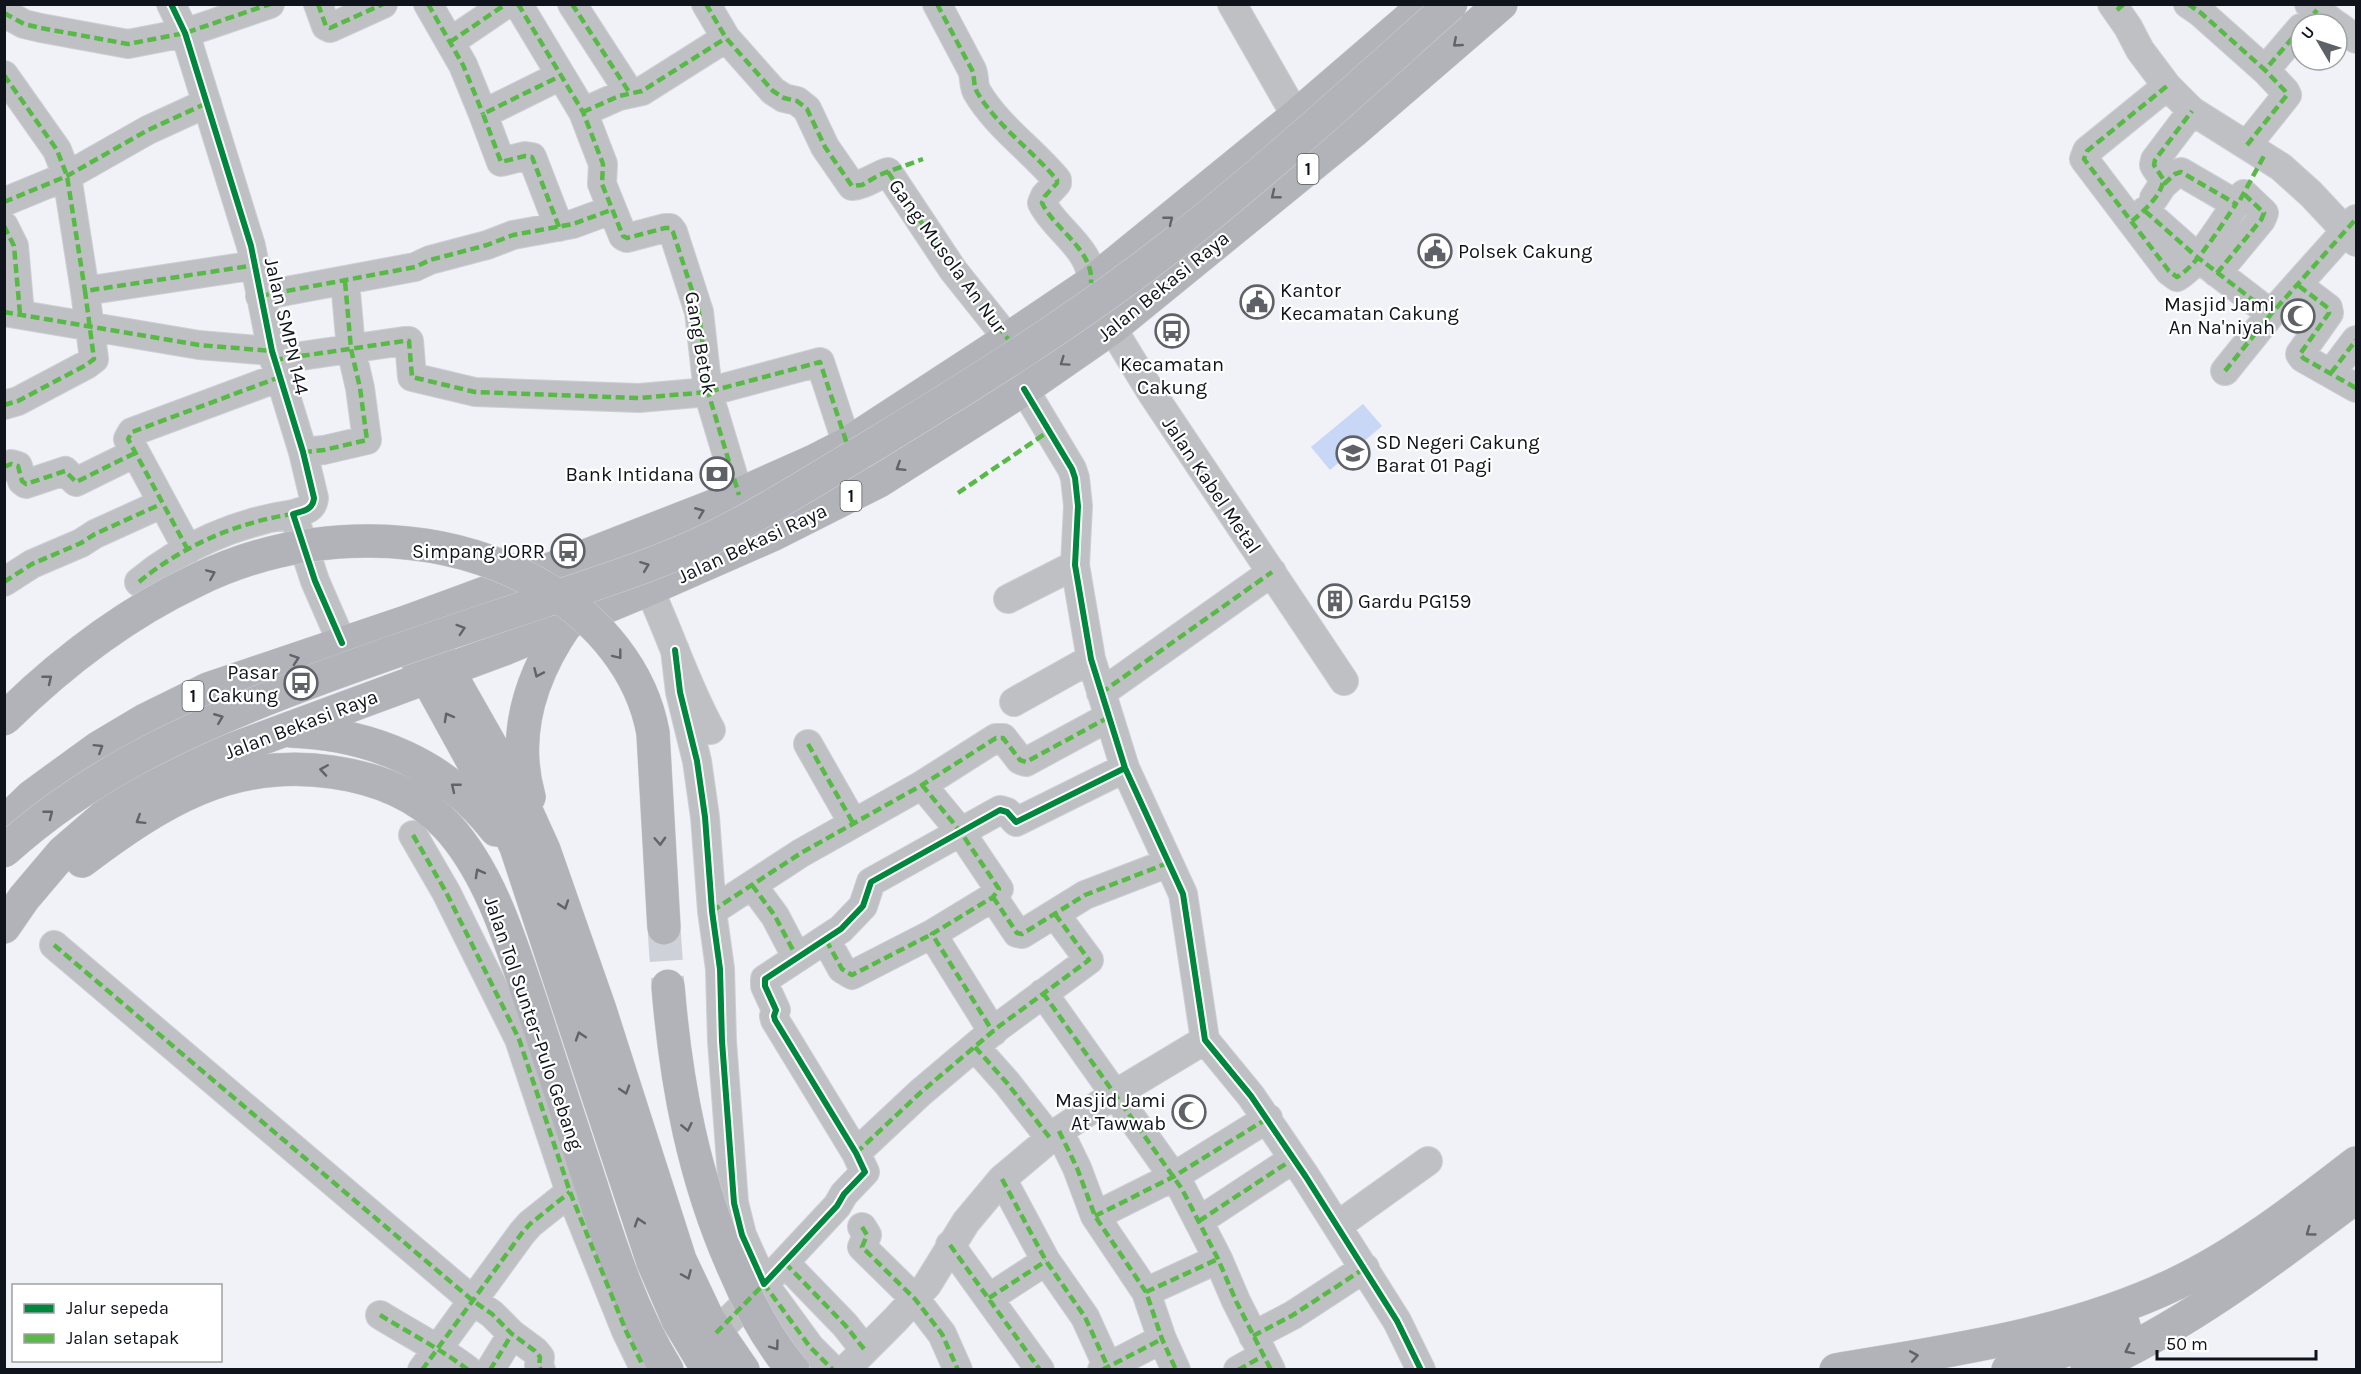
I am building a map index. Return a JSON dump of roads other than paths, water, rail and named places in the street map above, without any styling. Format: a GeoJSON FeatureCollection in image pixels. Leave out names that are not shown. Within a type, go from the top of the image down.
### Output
{"type":"FeatureCollection","features":[{"type":"Feature","properties":{"kind":"highway","name":"1"},"geometry":{"type":"LineString","coordinates":[[4,823],[32,796],[98,748],[174,704],[208,688],[409,621],[547,571],[739,495],[847,444],[1091,283],[1296,117],[1426,4]]}},
{"type":"Feature","properties":{"kind":"highway"},"geometry":{"type":"LineString","coordinates":[[4,851],[74,796],[172,738],[315,680],[651,564],[716,536],[787,497],[952,397],[1109,292],[1243,187],[1451,4]]}},
{"type":"Feature","properties":{"kind":"highway","name":"Jalan Bekasi Raya"},"geometry":{"type":"LineString","coordinates":[[4,925],[63,852],[107,814],[158,782],[281,730],[437,674],[649,589],[835,505],[879,481],[1024,389],[1112,328],[1355,130],[1501,4]]}},
{"type":"Feature","properties":{"kind":"highway"},"geometry":{"type":"LineString","coordinates":[[4,719],[53,675],[128,619],[176,590],[231,566],[296,548],[345,542],[412,543],[469,555],[522,575],[566,601],[609,643],[630,670],[640,688],[649,711],[653,733],[664,928]]}},
{"type":"Feature","properties":{"kind":"highway"},"geometry":{"type":"LineString","coordinates":[[547,571],[567,622],[534,684],[522,727],[523,770],[544,850],[603,1020],[676,1249],[693,1291],[716,1333],[742,1370]]}},
{"type":"Feature","properties":{"kind":"highway"},"geometry":{"type":"LineString","coordinates":[[409,621],[413,650],[437,674],[520,797],[544,850]]}},
{"type":"Feature","properties":{"kind":"highway"},"geometry":{"type":"LineString","coordinates":[[437,674],[530,882],[653,1262],[678,1320],[708,1370]]}},
{"type":"Feature","properties":{"kind":"highway"},"geometry":{"type":"LineString","coordinates":[[281,730],[320,732],[358,739],[395,752],[427,767],[454,785],[482,812],[505,842],[530,882]]}},
{"type":"Feature","properties":{"kind":"highway","name":"Jalan Tol Sunter–Pulo Gebang"},"geometry":{"type":"LineString","coordinates":[[4,939],[39,900],[75,866],[122,832],[172,801],[222,780],[270,768],[300,768],[374,781],[412,797],[438,817],[457,839],[476,868],[515,955],[616,1258],[641,1320],[648,1369]]}},
{"type":"Feature","properties":{"kind":"highway"},"geometry":{"type":"LineString","coordinates":[[668,986],[681,1102],[701,1181],[724,1248],[749,1303],[770,1340],[793,1370]]}},
{"type":"Feature","properties":{"kind":"highway"},"geometry":{"type":"LineString","coordinates":[[1836,1370],[2002,1341],[2056,1328],[2130,1304],[2201,1270],[2263,1231],[2356,1163]]}},
{"type":"Feature","properties":{"kind":"highway"},"geometry":{"type":"LineString","coordinates":[[2087,1370],[2135,1347],[2195,1312],[2356,1197]]}},
{"type":"Feature","properties":{"kind":"highway"},"geometry":{"type":"LineString","coordinates":[[2008,1370],[2081,1345],[2124,1325],[2179,1293],[2201,1270]]}},
{"type":"Feature","properties":{"kind":"street","name":"Jalan SMPN 144"},"geometry":{"type":"LineString","coordinates":[[171,4],[185,33],[256,265],[260,296],[275,363],[303,452],[313,504],[293,514]]}},
{"type":"Feature","properties":{"kind":"street"},"geometry":{"type":"LineString","coordinates":[[4,13],[24,24],[128,44],[185,33],[270,4]]}},
{"type":"Feature","properties":{"kind":"street"},"geometry":{"type":"LineString","coordinates":[[318,4],[326,26],[330,28],[383,4]]}},
{"type":"Feature","properties":{"kind":"street"},"geometry":{"type":"LineString","coordinates":[[428,4],[463,65],[501,162],[523,156],[532,157],[560,227]]}},
{"type":"Feature","properties":{"kind":"street"},"geometry":{"type":"LineString","coordinates":[[450,42],[506,4]]}},
{"type":"Feature","properties":{"kind":"street"},"geometry":{"type":"LineString","coordinates":[[260,296],[416,267],[430,260],[487,245],[526,231],[560,227],[611,210],[602,184],[603,164],[583,112],[518,4]]}},
{"type":"Feature","properties":{"kind":"street"},"geometry":{"type":"LineString","coordinates":[[572,4],[629,92]]}},
{"type":"Feature","properties":{"kind":"street","name":"Jalan Kabel Metal"},"geometry":{"type":"LineString","coordinates":[[937,4],[972,70],[976,80],[974,86],[978,94],[1010,132],[1057,180],[1042,203],[1085,257],[1092,274],[1091,283],[1112,328],[1180,438],[1344,681]]}},
{"type":"Feature","properties":{"kind":"street"},"geometry":{"type":"LineString","coordinates":[[1232,4],[1296,117]]}},
{"type":"Feature","properties":{"kind":"street"},"geometry":{"type":"LineString","coordinates":[[2188,4],[2265,70],[2287,95],[2256,150],[2240,199],[2207,265]]}},
{"type":"Feature","properties":{"kind":"street"},"geometry":{"type":"LineString","coordinates":[[2118,6],[2140,50],[2168,86],[2192,111],[2256,150],[2296,180],[2353,230],[2271,315],[2225,371]]}},
{"type":"Feature","properties":{"kind":"street"},"geometry":{"type":"LineString","coordinates":[[583,112],[629,92],[642,91],[726,38],[713,7]]}},
{"type":"Feature","properties":{"kind":"street","name":"Gang Musola An Nur"},"geometry":{"type":"LineString","coordinates":[[726,38],[773,91],[784,98],[797,101],[807,109],[825,147],[852,186],[862,185],[888,172],[953,270],[1008,339]]}},
{"type":"Feature","properties":{"kind":"street"},"geometry":{"type":"LineString","coordinates":[[2265,70],[2289,46]]}},
{"type":"Feature","properties":{"kind":"street"},"geometry":{"type":"LineString","coordinates":[[483,114],[560,76]]}},
{"type":"Feature","properties":{"kind":"street"},"geometry":{"type":"LineString","coordinates":[[4,405],[18,401],[86,365],[94,358],[67,176],[57,150],[6,78]]}},
{"type":"Feature","properties":{"kind":"street"},"geometry":{"type":"LineString","coordinates":[[2168,86],[2085,155],[2084,159],[2139,216],[2271,315]]}},
{"type":"Feature","properties":{"kind":"street"},"geometry":{"type":"LineString","coordinates":[[4,202],[67,176],[148,130],[207,103]]}},
{"type":"Feature","properties":{"kind":"street"},"geometry":{"type":"LineString","coordinates":[[2163,184],[2163,179],[2154,165],[2155,160],[2192,111]]}},
{"type":"Feature","properties":{"kind":"street"},"geometry":{"type":"LineString","coordinates":[[2139,216],[2163,184],[2181,171],[2240,199]]}},
{"type":"Feature","properties":{"kind":"street","name":"Gang Betok"},"geometry":{"type":"LineString","coordinates":[[611,210],[623,236],[627,238],[665,228],[670,228],[673,232],[699,312],[708,392],[739,495]]}},
{"type":"Feature","properties":{"kind":"street"},"geometry":{"type":"LineString","coordinates":[[4,226],[14,246],[12,313],[199,345],[275,363]]}},
{"type":"Feature","properties":{"kind":"street"},"geometry":{"type":"LineString","coordinates":[[85,291],[256,265]]}},
{"type":"Feature","properties":{"kind":"street"},"geometry":{"type":"LineString","coordinates":[[303,452],[324,450],[367,440],[360,388],[351,349],[345,281]]}},
{"type":"Feature","properties":{"kind":"street"},"geometry":{"type":"LineString","coordinates":[[2298,286],[2328,308],[2329,313],[2300,354],[2303,358],[2356,388]]}},
{"type":"Feature","properties":{"kind":"street"},"geometry":{"type":"LineString","coordinates":[[2331,373],[2356,340]]}},
{"type":"Feature","properties":{"kind":"street"},"geometry":{"type":"LineString","coordinates":[[188,550],[161,504],[128,439],[132,432],[275,363],[351,349],[408,341],[412,377],[475,392],[639,398],[708,392],[820,362],[847,444]]}},
{"type":"Feature","properties":{"kind":"street"},"geometry":{"type":"LineString","coordinates":[[1024,389],[1076,478],[1078,506],[1075,565],[1091,659],[1125,768],[1183,894],[1205,1040],[1239,1079],[1268,1118],[1365,1268],[1397,1321],[1421,1370]]}},
{"type":"Feature","properties":{"kind":"street"},"geometry":{"type":"LineString","coordinates":[[4,467],[11,464],[18,466],[22,480],[26,484],[66,471],[76,482],[135,453]]}},
{"type":"Feature","properties":{"kind":"street"},"geometry":{"type":"LineString","coordinates":[[4,582],[32,564],[161,504]]}},
{"type":"Feature","properties":{"kind":"street"},"geometry":{"type":"LineString","coordinates":[[139,582],[188,550],[228,530],[293,514],[315,581],[342,643]]}},
{"type":"Feature","properties":{"kind":"street"},"geometry":{"type":"LineString","coordinates":[[1008,599],[1075,565]]}},
{"type":"Feature","properties":{"kind":"street"},"geometry":{"type":"LineString","coordinates":[[712,911],[801,853],[922,785],[999,737],[1003,738],[1020,760],[1026,762],[1105,705],[1272,572]]}},
{"type":"Feature","properties":{"kind":"street"},"geometry":{"type":"LineString","coordinates":[[649,589],[688,687],[711,730]]}},
{"type":"Feature","properties":{"kind":"street"},"geometry":{"type":"LineString","coordinates":[[675,650],[680,692],[697,760],[705,818],[712,911],[720,969],[723,1053],[734,1203],[753,1295],[833,1370]]}},
{"type":"Feature","properties":{"kind":"street"},"geometry":{"type":"LineString","coordinates":[[1014,702],[1091,659]]}},
{"type":"Feature","properties":{"kind":"street"},"geometry":{"type":"LineString","coordinates":[[808,744],[853,823]]}},
{"type":"Feature","properties":{"kind":"street"},"geometry":{"type":"LineString","coordinates":[[716,1333],[785,1263],[864,1173],[856,1153],[775,1020],[776,1010],[764,983],[768,976],[842,929],[863,906],[871,882],[1000,810],[1006,812],[1016,822],[1023,820],[1125,768]]}},
{"type":"Feature","properties":{"kind":"street"},"geometry":{"type":"LineString","coordinates":[[826,940],[842,969],[852,975],[932,934],[993,897],[999,889],[960,831],[922,785]]}},
{"type":"Feature","properties":{"kind":"street"},"geometry":{"type":"LineString","coordinates":[[413,835],[446,892],[519,1039],[570,1192],[626,1330],[648,1369]]}},
{"type":"Feature","properties":{"kind":"street"},"geometry":{"type":"LineString","coordinates":[[993,897],[1017,933],[1022,934],[1085,896],[1168,863]]}},
{"type":"Feature","properties":{"kind":"street"},"geometry":{"type":"LineString","coordinates":[[752,885],[775,916],[797,958]]}},
{"type":"Feature","properties":{"kind":"street"},"geometry":{"type":"LineString","coordinates":[[856,1153],[920,1093],[984,1039],[1089,960],[1055,914]]}},
{"type":"Feature","properties":{"kind":"street"},"geometry":{"type":"LineString","coordinates":[[932,934],[1007,1083],[1054,1134],[1077,1168],[1095,1216],[1146,1292],[1162,1339],[1176,1370]]}},
{"type":"Feature","properties":{"kind":"street"},"geometry":{"type":"LineString","coordinates":[[54,945],[472,1300],[492,1314],[512,1334],[535,1351],[540,1357],[541,1370]]}},
{"type":"Feature","properties":{"kind":"street"},"geometry":{"type":"LineString","coordinates":[[1043,993],[1173,1177],[1218,1258],[1262,1354]]}},
{"type":"Feature","properties":{"kind":"street"},"geometry":{"type":"LineString","coordinates":[[845,1370],[915,1299],[939,1269],[950,1245],[971,1216],[1002,1179],[1054,1134],[1205,1040]]}},
{"type":"Feature","properties":{"kind":"street"},"geometry":{"type":"LineString","coordinates":[[1095,1216],[1173,1177],[1268,1118]]}},
{"type":"Feature","properties":{"kind":"street"},"geometry":{"type":"LineString","coordinates":[[1199,1221],[1293,1159]]}},
{"type":"Feature","properties":{"kind":"street"},"geometry":{"type":"LineString","coordinates":[[1337,1226],[1428,1161]]}},
{"type":"Feature","properties":{"kind":"street"},"geometry":{"type":"LineString","coordinates":[[1002,1179],[1046,1261],[1085,1317],[1106,1363],[1104,1369]]}},
{"type":"Feature","properties":{"kind":"street"},"geometry":{"type":"LineString","coordinates":[[429,1359],[530,1224],[570,1192]]}},
{"type":"Feature","properties":{"kind":"street"},"geometry":{"type":"LineString","coordinates":[[862,1227],[867,1234],[862,1247],[915,1299],[942,1334],[958,1370]]}},
{"type":"Feature","properties":{"kind":"street"},"geometry":{"type":"LineString","coordinates":[[950,1245],[1040,1370]]}},
{"type":"Feature","properties":{"kind":"street"},"geometry":{"type":"LineString","coordinates":[[1146,1292],[1218,1258]]}},
{"type":"Feature","properties":{"kind":"street"},"geometry":{"type":"LineString","coordinates":[[989,1298],[1046,1261]]}},
{"type":"Feature","properties":{"kind":"street"},"geometry":{"type":"LineString","coordinates":[[785,1263],[845,1325],[864,1349]]}},
{"type":"Feature","properties":{"kind":"street"},"geometry":{"type":"LineString","coordinates":[[1238,1370],[1262,1354],[1293,1315],[1365,1268]]}},
{"type":"Feature","properties":{"kind":"street"},"geometry":{"type":"LineString","coordinates":[[380,1315],[429,1359],[451,1356],[468,1370]]}},
{"type":"Feature","properties":{"kind":"street"},"geometry":{"type":"LineString","coordinates":[[490,1370],[512,1334]]}},
{"type":"Feature","properties":{"kind":"street"},"geometry":{"type":"LineString","coordinates":[[1104,1369],[1162,1339]]}},
{"type":"Feature","properties":{"kind":"tunnel"},"geometry":{"type":"LineString","coordinates":[[664,928],[668,986]]}},
{"type":"Feature","properties":{"kind":"place","name":"Polsek Cakung"},"geometry":{"type":"Point","coordinates":[1435,251]}},
{"type":"Feature","properties":{"kind":"place","name":"Kantor Kecamatan Cakung"},"geometry":{"type":"Point","coordinates":[1257,302]}},
{"type":"Feature","properties":{"kind":"place","name":"Masjid Jami An Na'niyah"},"geometry":{"type":"Point","coordinates":[2298,316]}},
{"type":"Feature","properties":{"kind":"place","name":"Kecamatan Cakung"},"geometry":{"type":"Point","coordinates":[1172,331]}},
{"type":"Feature","properties":{"kind":"place","name":"SD Negeri Cakung Barat 01 Pagi"},"geometry":{"type":"Point","coordinates":[1353,453]}},
{"type":"Feature","properties":{"kind":"place","name":"Bank Intidana"},"geometry":{"type":"Point","coordinates":[717,474]}},
{"type":"Feature","properties":{"kind":"place","name":"Simpang JORR"},"geometry":{"type":"Point","coordinates":[568,551]}},
{"type":"Feature","properties":{"kind":"place","name":"Gardu PG159"},"geometry":{"type":"Point","coordinates":[1335,601]}},
{"type":"Feature","properties":{"kind":"place","name":"Pasar Cakung"},"geometry":{"type":"Point","coordinates":[301,683]}},
{"type":"Feature","properties":{"kind":"place","name":"Masjid Jami At Tawwab"},"geometry":{"type":"Point","coordinates":[1189,1112]}}]}
